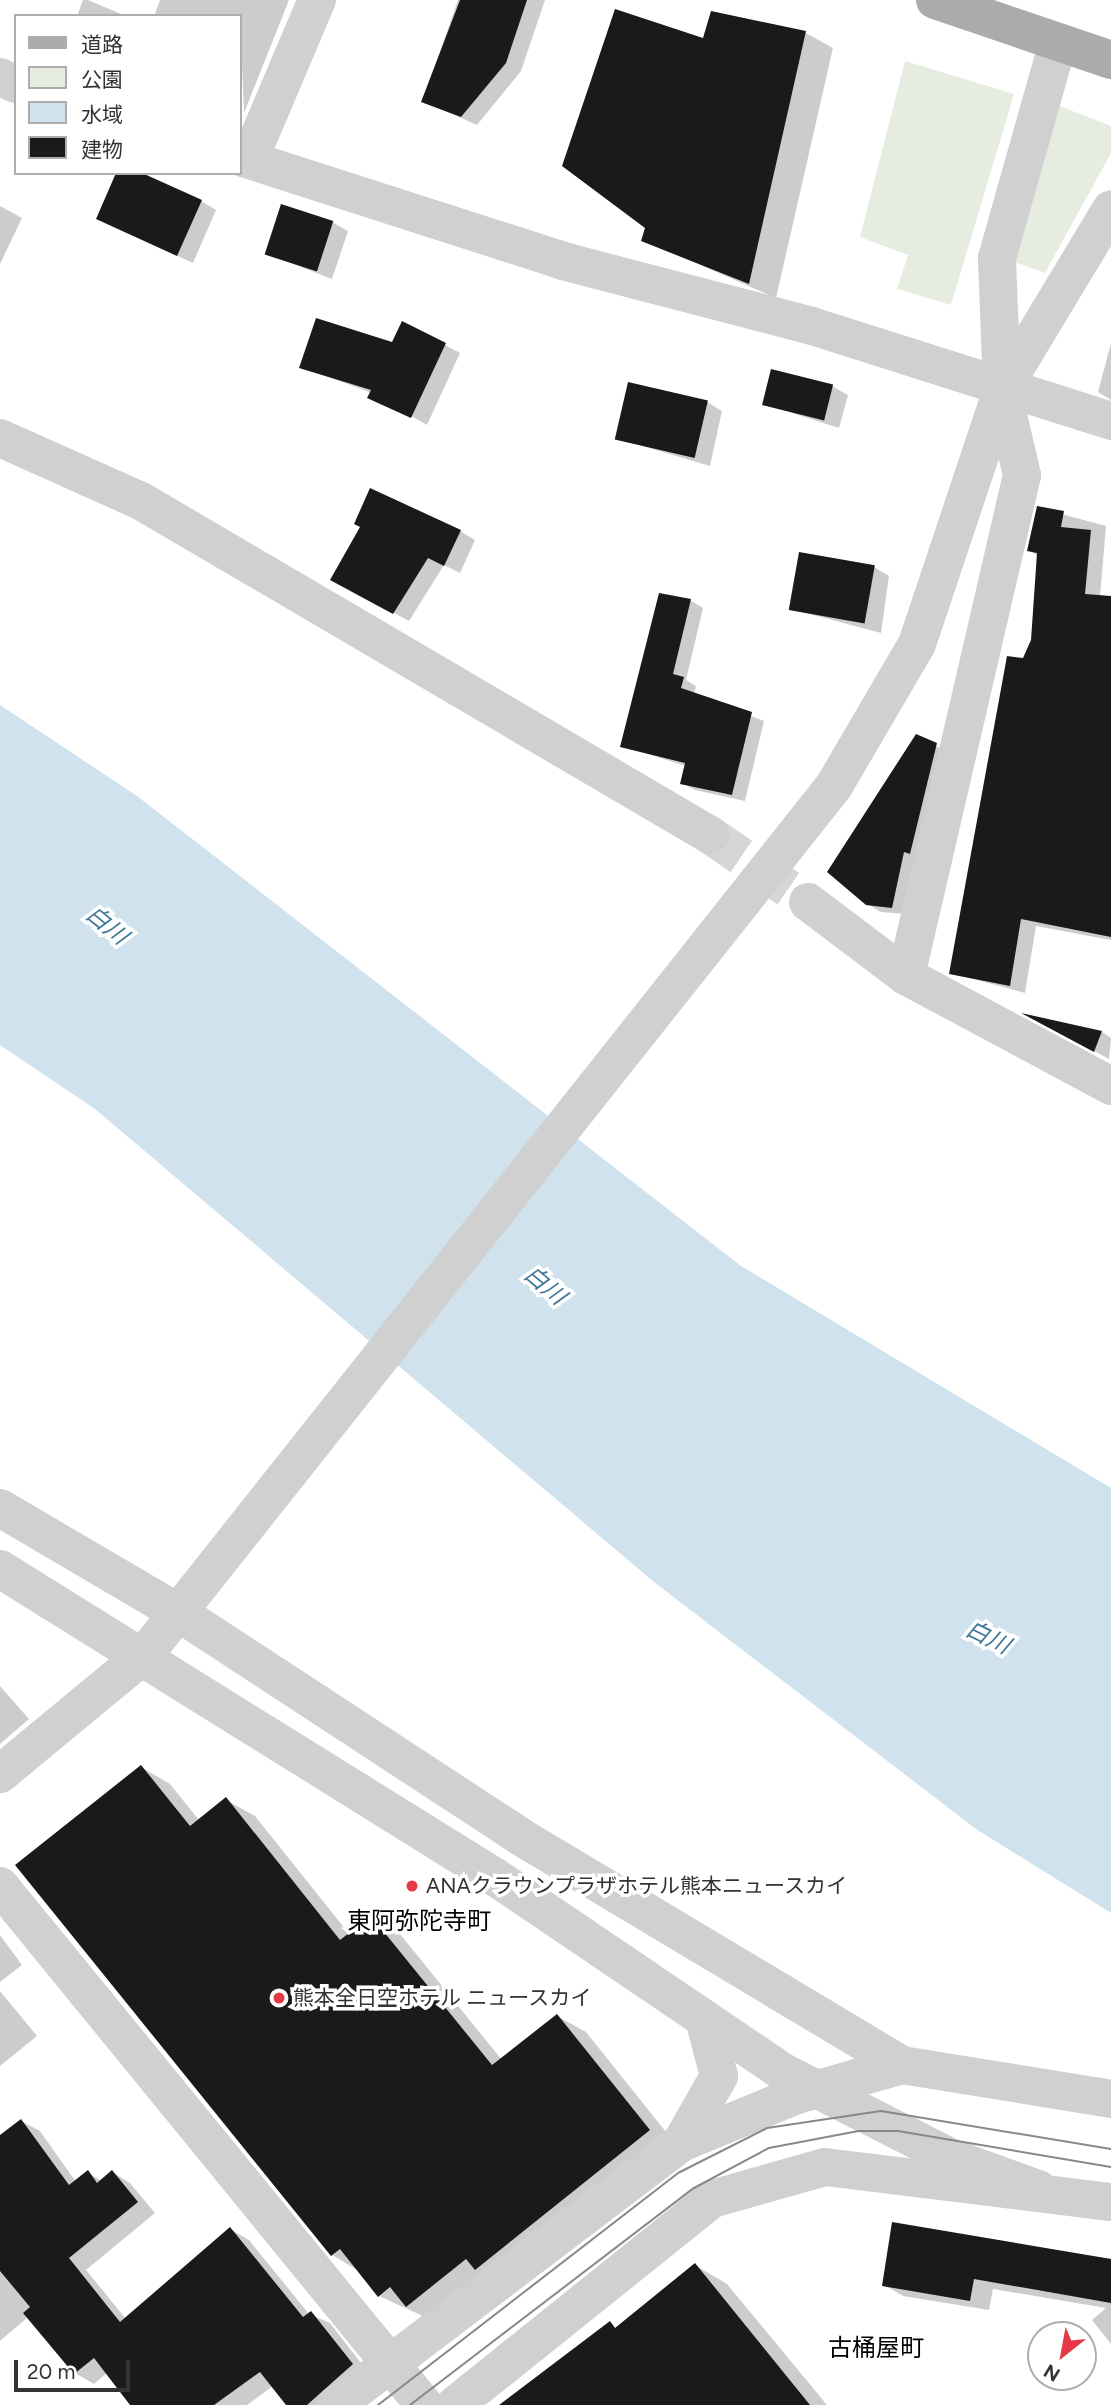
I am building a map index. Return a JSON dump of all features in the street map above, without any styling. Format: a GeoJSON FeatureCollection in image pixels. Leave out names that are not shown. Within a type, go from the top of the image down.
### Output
{"type":"FeatureCollection","features":[{"type":"Feature","properties":{"kind":"main road"},"geometry":{"type":"LineString","coordinates":[[935,0],[1111,60]]}},
{"type":"Feature","properties":{"kind":"street"},"geometry":{"type":"LineString","coordinates":[[317,0],[244,158],[563,261],[812,326],[1002,390],[1111,421]]}},
{"type":"Feature","properties":{"kind":"street"},"geometry":{"type":"LineString","coordinates":[[906,976],[1022,475],[1002,390],[997,258],[1058,42]]}},
{"type":"Feature","properties":{"kind":"street"},"geometry":{"type":"LineString","coordinates":[[0,1773],[145,1654],[834,786],[917,645],[1002,390],[1111,209]]}},
{"type":"Feature","properties":{"kind":"street"},"geometry":{"type":"LineString","coordinates":[[0,438],[141,500],[710,835]]}},
{"type":"Feature","properties":{"kind":"street"},"geometry":{"type":"LineString","coordinates":[[808,902],[906,976],[1111,1086]]}},
{"type":"Feature","properties":{"kind":"street"},"geometry":{"type":"LineString","coordinates":[[0,1508],[179,1613],[521,1837],[902,2065],[1111,2099]]}},
{"type":"Feature","properties":{"kind":"street"},"geometry":{"type":"LineString","coordinates":[[0,1569],[145,1654],[495,1877],[704,2019],[818,2089],[950,2157],[1038,2189]]}},
{"type":"Feature","properties":{"kind":"street"},"geometry":{"type":"LineString","coordinates":[[0,1886],[424,2405]]}},
{"type":"Feature","properties":{"kind":"street"},"geometry":{"type":"LineString","coordinates":[[681,2143],[719,2076],[704,2019]]}},
{"type":"Feature","properties":{"kind":"street"},"geometry":{"type":"LineString","coordinates":[[336,2405],[681,2143],[818,2089],[902,2065]]}},
{"type":"Feature","properties":{"kind":"street"},"geometry":{"type":"LineString","coordinates":[[455,2405],[712,2199],[825,2167],[1038,2189],[1111,2202]]}},
{"type":"Feature","properties":{"kind":"green space"},"geometry":{"type":"Polygon","coordinates":[[[905,61],[1014,94],[951,305],[897,289],[908,255],[860,237],[905,61]]]}},
{"type":"Feature","properties":{"kind":"green space"},"geometry":{"type":"Polygon","coordinates":[[[1057,105],[1111,126],[1111,153],[1045,273],[1012,261],[1057,105]]]}},
{"type":"Feature","properties":{"kind":"water","name":"白川"},"geometry":{"type":"Polygon","coordinates":[[[0,705],[137,796],[741,1266],[1111,1488],[1111,1913],[976,1829],[654,1582],[95,1109],[0,1045],[0,705]]]}},
{"type":"Feature","properties":{"kind":"building"},"geometry":{"type":"Polygon","coordinates":[[[460,0],[527,0],[506,63],[461,117],[421,102],[460,0]]]}},
{"type":"Feature","properties":{"kind":"building"},"geometry":{"type":"Polygon","coordinates":[[[615,9],[703,38],[711,11],[806,31],[749,284],[641,241],[645,228],[562,166],[615,9]]]}},
{"type":"Feature","properties":{"kind":"building"},"geometry":{"type":"Polygon","coordinates":[[[115,175],[146,175],[202,200],[177,256],[96,219],[115,175]]]}},
{"type":"Feature","properties":{"kind":"building"},"geometry":{"type":"Polygon","coordinates":[[[281,204],[333,221],[317,271],[265,254],[281,204]]]}},
{"type":"Feature","properties":{"kind":"building"},"geometry":{"type":"Polygon","coordinates":[[[316,318],[392,342],[402,321],[446,343],[411,418],[367,398],[371,390],[299,368],[316,318]]]}},
{"type":"Feature","properties":{"kind":"building"},"geometry":{"type":"Polygon","coordinates":[[[771,369],[833,384],[824,420],[762,405],[771,369]]]}},
{"type":"Feature","properties":{"kind":"building"},"geometry":{"type":"Polygon","coordinates":[[[628,382],[708,400],[695,458],[615,439],[628,382]]]}},
{"type":"Feature","properties":{"kind":"building"},"geometry":{"type":"Polygon","coordinates":[[[370,488],[461,530],[444,566],[428,558],[393,614],[330,580],[360,527],[354,524],[370,488]]]}},
{"type":"Feature","properties":{"kind":"building"},"geometry":{"type":"Polygon","coordinates":[[[1037,506],[1064,511],[1061,527],[1091,530],[1085,594],[1111,596],[1111,937],[1021,919],[1010,986],[949,974],[1007,656],[1023,658],[1031,640],[1037,553],[1027,551],[1037,506]]]}},
{"type":"Feature","properties":{"kind":"building"},"geometry":{"type":"Polygon","coordinates":[[[799,552],[875,565],[865,623],[789,610],[799,552]]]}},
{"type":"Feature","properties":{"kind":"building"},"geometry":{"type":"Polygon","coordinates":[[[659,593],[691,599],[673,674],[684,677],[681,688],[752,712],[732,795],[680,784],[685,763],[620,747],[659,593]]]}},
{"type":"Feature","properties":{"kind":"building"},"geometry":{"type":"Polygon","coordinates":[[[916,734],[937,743],[910,854],[904,852],[892,908],[866,905],[827,872],[916,734]]]}},
{"type":"Feature","properties":{"kind":"building"},"geometry":{"type":"Polygon","coordinates":[[[1021,1013],[1102,1031],[1094,1052],[1021,1013]]]}},
{"type":"Feature","properties":{"kind":"building","name":"熊本全日空ホテル ニュースカイ"},"geometry":{"type":"Polygon","coordinates":[[[141,1765],[190,1826],[226,1797],[340,1940],[371,1916],[492,2065],[557,2014],[650,2130],[475,2270],[466,2259],[406,2307],[390,2287],[378,2297],[340,2249],[331,2256],[15,1865],[141,1765]]]}},
{"type":"Feature","properties":{"kind":"building"},"geometry":{"type":"Polygon","coordinates":[[[21,2119],[69,2185],[88,2170],[97,2183],[112,2170],[138,2202],[69,2258],[120,2322],[230,2227],[303,2317],[311,2311],[353,2364],[307,2405],[286,2405],[260,2372],[214,2405],[130,2405],[94,2358],[74,2374],[23,2313],[30,2307],[0,2271],[0,2135],[21,2119]]]}},
{"type":"Feature","properties":{"kind":"building"},"geometry":{"type":"Polygon","coordinates":[[[892,2222],[1111,2259],[1111,2303],[974,2279],[970,2301],[882,2286],[892,2222]]]}},
{"type":"Feature","properties":{"kind":"building"},"geometry":{"type":"Polygon","coordinates":[[[695,2263],[810,2405],[499,2405],[610,2321],[615,2328],[695,2263]]]}},
{"type":"Feature","properties":{"kind":"tunnel"},"geometry":{"type":"LineString","coordinates":[[710,835],[808,902]]}},
{"type":"Feature","properties":{"kind":"tram line"},"geometry":{"type":"LineString","coordinates":[[378,2405],[680,2172],[767,2128],[881,2111],[1111,2149]]}},
{"type":"Feature","properties":{"kind":"tram line"},"geometry":{"type":"LineString","coordinates":[[410,2405],[694,2188],[769,2148],[858,2131],[898,2131],[1111,2167]]}},
{"type":"Feature","properties":{"kind":"place","name":"ANAクラウンプラザホテル熊本ニュースカイ"},"geometry":{"type":"Point","coordinates":[412,1886]}},
{"type":"Feature","properties":{"kind":"place","name":"熊本全日空ホテル ニュースカイ"},"geometry":{"type":"Point","coordinates":[279,1998]}},
{"type":"Feature","properties":{"kind":"district","name":"東阿弥陀寺町"},"geometry":{"type":"Point","coordinates":[419,1921]}},
{"type":"Feature","properties":{"kind":"district","name":"古桶屋町"},"geometry":{"type":"Point","coordinates":[876,2348]}}]}
